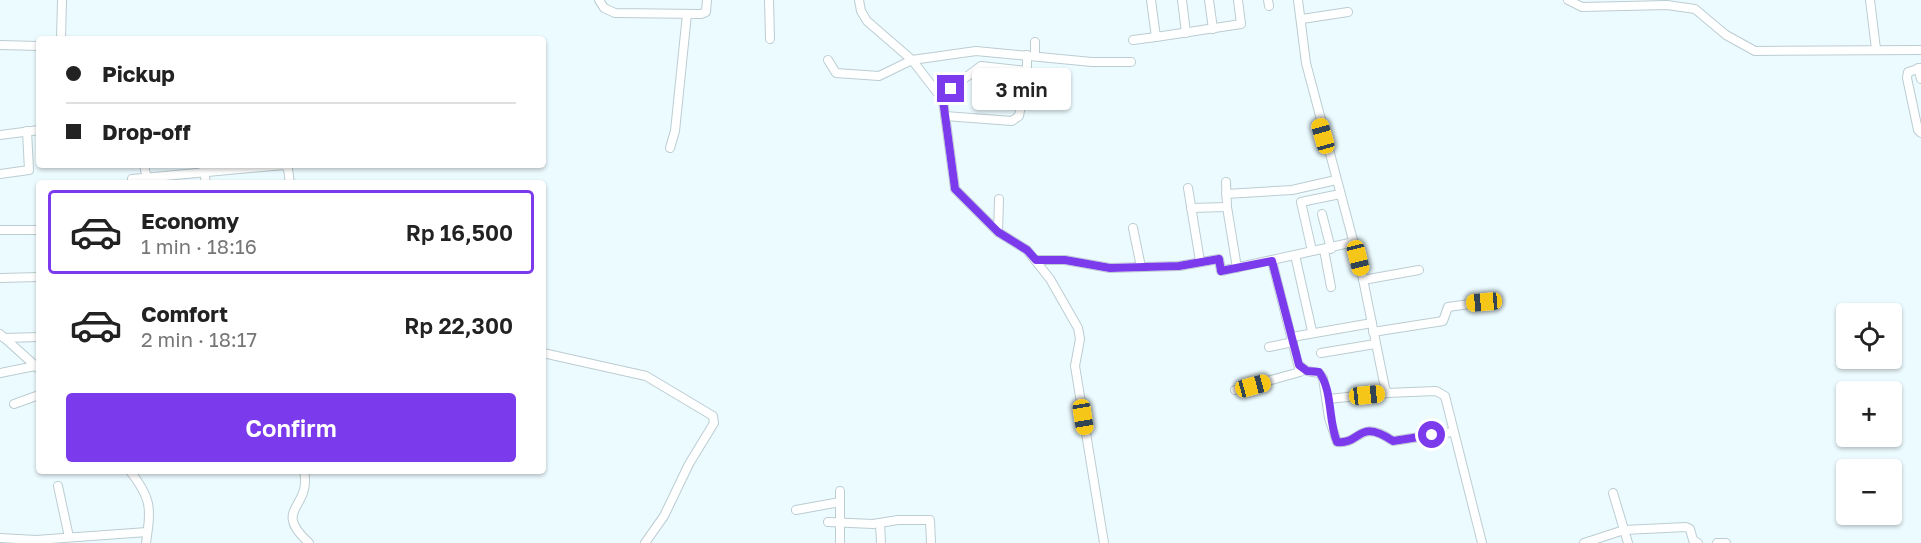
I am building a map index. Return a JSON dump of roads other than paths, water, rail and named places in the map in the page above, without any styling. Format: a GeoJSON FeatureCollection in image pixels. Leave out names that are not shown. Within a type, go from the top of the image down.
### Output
{"type":"FeatureCollection","features":[{"type":"Feature","properties":{"kind":"street"},"geometry":{"type":"LineString","coordinates":[[61,36],[62,0]]}},
{"type":"Feature","properties":{"kind":"street"},"geometry":{"type":"LineString","coordinates":[[599,0],[604,8],[615,13],[687,14],[704,14],[707,0]]}},
{"type":"Feature","properties":{"kind":"street"},"geometry":{"type":"LineString","coordinates":[[770,0],[770,39]]}},
{"type":"Feature","properties":{"kind":"street"},"geometry":{"type":"LineString","coordinates":[[859,0],[861,11],[867,21],[912,60],[943,100],[955,189],[998,232],[1027,250],[1036,260],[1079,333],[1075,366],[1104,543]]}},
{"type":"Feature","properties":{"kind":"street"},"geometry":{"type":"LineString","coordinates":[[1151,0],[1156,37]]}},
{"type":"Feature","properties":{"kind":"street"},"geometry":{"type":"LineString","coordinates":[[1182,0],[1186,33]]}},
{"type":"Feature","properties":{"kind":"street"},"geometry":{"type":"LineString","coordinates":[[1209,0],[1213,29]]}},
{"type":"Feature","properties":{"kind":"street"},"geometry":{"type":"LineString","coordinates":[[1134,40],[1241,24],[1238,0]]}},
{"type":"Feature","properties":{"kind":"street"},"geometry":{"type":"LineString","coordinates":[[1298,0],[1306,63],[1354,242],[1386,393]]}},
{"type":"Feature","properties":{"kind":"street"},"geometry":{"type":"LineString","coordinates":[[1568,0],[1582,7],[1642,3],[1695,9],[1726,35],[1755,51],[1921,50]]}},
{"type":"Feature","properties":{"kind":"street"},"geometry":{"type":"LineString","coordinates":[[1870,0],[1876,49]]}},
{"type":"Feature","properties":{"kind":"street"},"geometry":{"type":"LineString","coordinates":[[1302,19],[1348,12]]}},
{"type":"Feature","properties":{"kind":"street"},"geometry":{"type":"LineString","coordinates":[[670,148],[675,131],[687,14]]}},
{"type":"Feature","properties":{"kind":"street"},"geometry":{"type":"LineString","coordinates":[[945,116],[1012,121],[1019,116],[1035,42]]}},
{"type":"Feature","properties":{"kind":"street"},"geometry":{"type":"LineString","coordinates":[[0,45],[36,46]]}},
{"type":"Feature","properties":{"kind":"street"},"geometry":{"type":"LineString","coordinates":[[828,60],[836,73],[873,77],[886,75],[912,60],[976,51],[1092,62],[1131,62]]}},
{"type":"Feature","properties":{"kind":"street"},"geometry":{"type":"LineString","coordinates":[[943,100],[957,84],[981,66],[1027,71]]}},
{"type":"Feature","properties":{"kind":"street"},"geometry":{"type":"LineString","coordinates":[[1921,79],[1920,68],[1908,72],[1907,78],[1918,130],[1921,133]]}},
{"type":"Feature","properties":{"kind":"street"},"geometry":{"type":"LineString","coordinates":[[0,135],[36,130]]}},
{"type":"Feature","properties":{"kind":"street"},"geometry":{"type":"LineString","coordinates":[[0,174],[29,170],[27,131]]}},
{"type":"Feature","properties":{"kind":"street"},"geometry":{"type":"LineString","coordinates":[[145,168],[147,179]]}},
{"type":"Feature","properties":{"kind":"street"},"geometry":{"type":"LineString","coordinates":[[132,179],[224,168]]}},
{"type":"Feature","properties":{"kind":"street"},"geometry":{"type":"LineString","coordinates":[[1227,194],[1292,190],[1336,180]]}},
{"type":"Feature","properties":{"kind":"street"},"geometry":{"type":"LineString","coordinates":[[1226,182],[1227,207],[1237,268]]}},
{"type":"Feature","properties":{"kind":"street"},"geometry":{"type":"LineString","coordinates":[[1188,188],[1200,261]]}},
{"type":"Feature","properties":{"kind":"street"},"geometry":{"type":"LineString","coordinates":[[1312,251],[1301,202],[1340,194]]}},
{"type":"Feature","properties":{"kind":"street"},"geometry":{"type":"LineString","coordinates":[[998,232],[999,199]]}},
{"type":"Feature","properties":{"kind":"street"},"geometry":{"type":"LineString","coordinates":[[1191,208],[1227,207]]}},
{"type":"Feature","properties":{"kind":"street"},"geometry":{"type":"LineString","coordinates":[[1322,214],[1331,287]]}},
{"type":"Feature","properties":{"kind":"street"},"geometry":{"type":"LineString","coordinates":[[1133,228],[1141,267]]}},
{"type":"Feature","properties":{"kind":"street"},"geometry":{"type":"LineString","coordinates":[[0,230],[36,230]]}},
{"type":"Feature","properties":{"kind":"street"},"geometry":{"type":"LineString","coordinates":[[1036,260],[1065,260],[1110,268],[1179,266],[1219,259],[1221,271],[1354,242]]}},
{"type":"Feature","properties":{"kind":"street"},"geometry":{"type":"LineString","coordinates":[[1295,255],[1312,332]]}},
{"type":"Feature","properties":{"kind":"street"},"geometry":{"type":"LineString","coordinates":[[1235,390],[1298,374],[1299,365],[1272,261]]}},
{"type":"Feature","properties":{"kind":"street"},"geometry":{"type":"LineString","coordinates":[[1363,280],[1419,270]]}},
{"type":"Feature","properties":{"kind":"street"},"geometry":{"type":"LineString","coordinates":[[0,278],[36,277]]}},
{"type":"Feature","properties":{"kind":"street"},"geometry":{"type":"LineString","coordinates":[[1269,347],[1312,332],[1443,321],[1448,307],[1484,302]]}},
{"type":"Feature","properties":{"kind":"street"},"geometry":{"type":"LineString","coordinates":[[2,336],[36,337]]}},
{"type":"Feature","properties":{"kind":"street"},"geometry":{"type":"LineString","coordinates":[[2,336],[36,366]]}},
{"type":"Feature","properties":{"kind":"street"},"geometry":{"type":"LineString","coordinates":[[1321,353],[1375,344]]}},
{"type":"Feature","properties":{"kind":"street"},"geometry":{"type":"LineString","coordinates":[[546,355],[646,376],[713,416],[714,423],[689,464],[664,516],[645,543]]}},
{"type":"Feature","properties":{"kind":"street"},"geometry":{"type":"LineString","coordinates":[[1299,365],[1307,371],[1319,372],[1325,381],[1329,418],[1335,439],[1339,443],[1368,431],[1381,432],[1393,441],[1452,432]]}},
{"type":"Feature","properties":{"kind":"street"},"geometry":{"type":"LineString","coordinates":[[0,374],[36,367]]}},
{"type":"Feature","properties":{"kind":"street"},"geometry":{"type":"LineString","coordinates":[[1328,399],[1386,393],[1440,392],[1445,396],[1452,432],[1482,543]]}},
{"type":"Feature","properties":{"kind":"street"},"geometry":{"type":"LineString","coordinates":[[14,404],[36,395]]}},
{"type":"Feature","properties":{"kind":"street"},"geometry":{"type":"LineString","coordinates":[[132,474],[148,497],[146,543]]}},
{"type":"Feature","properties":{"kind":"street"},"geometry":{"type":"LineString","coordinates":[[304,474],[304,494],[293,510],[291,519],[298,532],[309,543]]}},
{"type":"Feature","properties":{"kind":"street"},"geometry":{"type":"LineString","coordinates":[[58,486],[69,537]]}},
{"type":"Feature","properties":{"kind":"street"},"geometry":{"type":"LineString","coordinates":[[840,491],[840,543]]}},
{"type":"Feature","properties":{"kind":"street"},"geometry":{"type":"LineString","coordinates":[[1612,493],[1628,543]]}},
{"type":"Feature","properties":{"kind":"street"},"geometry":{"type":"LineString","coordinates":[[796,510],[840,502]]}},
{"type":"Feature","properties":{"kind":"street"},"geometry":{"type":"LineString","coordinates":[[828,522],[880,523],[907,519],[930,520],[931,543]]}},
{"type":"Feature","properties":{"kind":"street"},"geometry":{"type":"LineString","coordinates":[[880,523],[881,543]]}},
{"type":"Feature","properties":{"kind":"street"},"geometry":{"type":"LineString","coordinates":[[1584,543],[1624,530],[1689,528],[1693,540],[1698,543]]}},
{"type":"Feature","properties":{"kind":"street"},"geometry":{"type":"LineString","coordinates":[[0,538],[36,540],[147,531]]}},
{"type":"Feature","properties":{"kind":"street"},"geometry":{"type":"LineString","coordinates":[[1717,543],[1726,543]]}}]}
